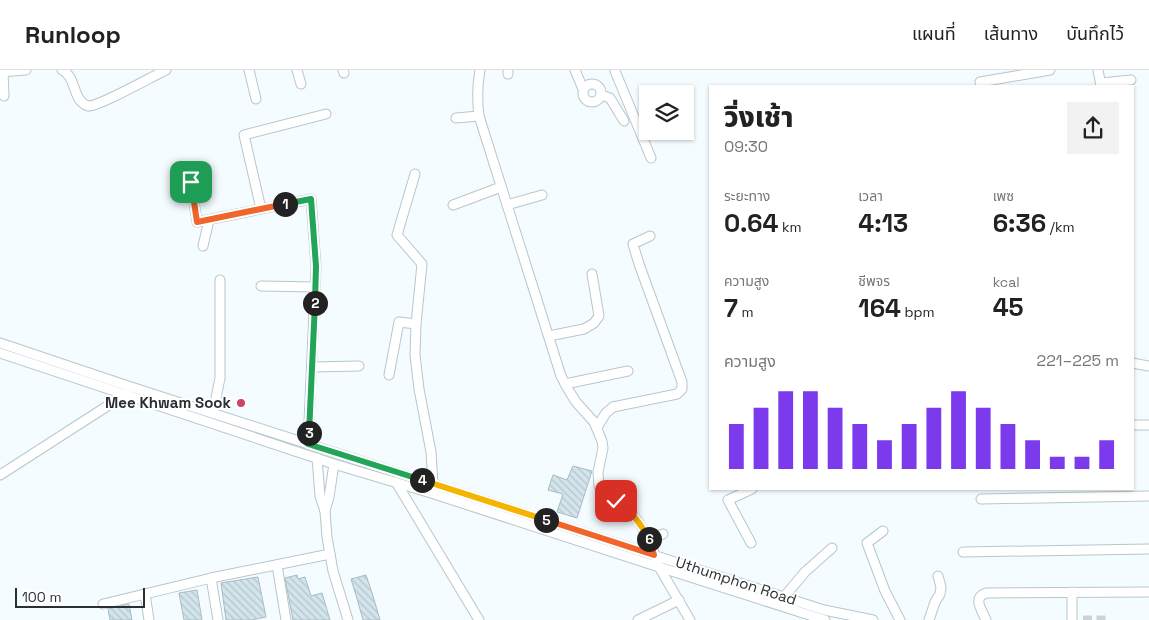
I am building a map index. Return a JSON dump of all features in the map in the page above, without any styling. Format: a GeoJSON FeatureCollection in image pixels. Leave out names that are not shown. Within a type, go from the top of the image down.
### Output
{"type":"FeatureCollection","features":[{"type":"Feature","properties":{"kind":"street"},"geometry":{"type":"LineString","coordinates":[[4,96],[2,72],[26,70]]}},
{"type":"Feature","properties":{"kind":"street"},"geometry":{"type":"LineString","coordinates":[[62,70],[70,76],[79,99],[87,106],[109,98],[166,70]]}},
{"type":"Feature","properties":{"kind":"street"},"geometry":{"type":"LineString","coordinates":[[249,70],[256,99]]}},
{"type":"Feature","properties":{"kind":"street"},"geometry":{"type":"LineString","coordinates":[[297,70],[301,84]]}},
{"type":"Feature","properties":{"kind":"street"},"geometry":{"type":"LineString","coordinates":[[480,70],[477,86],[479,116],[561,376],[576,402],[594,422],[602,441],[603,448],[598,472],[599,486],[606,496],[622,504],[638,521],[649,539],[659,567],[690,620]]}},
{"type":"Feature","properties":{"kind":"street"},"geometry":{"type":"LineString","coordinates":[[574,70],[583,89],[583,96],[588,102],[596,101],[601,95],[599,86],[595,84],[590,83],[583,89]]}},
{"type":"Feature","properties":{"kind":"street"},"geometry":{"type":"LineString","coordinates":[[980,82],[1050,70]]}},
{"type":"Feature","properties":{"kind":"street"},"geometry":{"type":"LineString","coordinates":[[1098,70],[1101,85],[1131,80]]}},
{"type":"Feature","properties":{"kind":"street"},"geometry":{"type":"LineString","coordinates":[[615,71],[651,158]]}},
{"type":"Feature","properties":{"kind":"street"},"geometry":{"type":"LineString","coordinates":[[601,95],[610,98],[624,121]]}},
{"type":"Feature","properties":{"kind":"street"},"geometry":{"type":"LineString","coordinates":[[262,209],[244,135],[326,114]]}},
{"type":"Feature","properties":{"kind":"street"},"geometry":{"type":"LineString","coordinates":[[456,118],[479,116]]}},
{"type":"Feature","properties":{"kind":"street"},"geometry":{"type":"LineString","coordinates":[[415,174],[397,235],[422,264],[414,355],[431,452],[433,484]]}},
{"type":"Feature","properties":{"kind":"street"},"geometry":{"type":"LineString","coordinates":[[191,182],[197,222],[311,199],[316,266],[308,444]]}},
{"type":"Feature","properties":{"kind":"street"},"geometry":{"type":"LineString","coordinates":[[453,205],[501,187]]}},
{"type":"Feature","properties":{"kind":"street"},"geometry":{"type":"LineString","coordinates":[[507,205],[542,195]]}},
{"type":"Feature","properties":{"kind":"street"},"geometry":{"type":"LineString","coordinates":[[203,246],[209,220]]}},
{"type":"Feature","properties":{"kind":"street"},"geometry":{"type":"LineString","coordinates":[[597,427],[613,407],[678,394],[682,389],[682,382],[633,244],[650,236]]}},
{"type":"Feature","properties":{"kind":"street"},"geometry":{"type":"LineString","coordinates":[[549,336],[584,329],[594,323],[599,316],[592,274]]}},
{"type":"Feature","properties":{"kind":"street"},"geometry":{"type":"LineString","coordinates":[[213,413],[220,378],[220,280]]}},
{"type":"Feature","properties":{"kind":"street"},"geometry":{"type":"LineString","coordinates":[[261,286],[315,287]]}},
{"type":"Feature","properties":{"kind":"street"},"geometry":{"type":"LineString","coordinates":[[388,376],[398,322],[416,324]]}},
{"type":"Feature","properties":{"kind":"street","name":"Uthumphon Road"},"geometry":{"type":"LineString","coordinates":[[0,343],[824,610],[873,620]]}},
{"type":"Feature","properties":{"kind":"street","name":"Uthumphon Road"},"geometry":{"type":"LineString","coordinates":[[0,353],[334,464],[396,482],[826,620]]}},
{"type":"Feature","properties":{"kind":"street"},"geometry":{"type":"LineString","coordinates":[[1134,363],[1149,366]]}},
{"type":"Feature","properties":{"kind":"street"},"geometry":{"type":"LineString","coordinates":[[312,367],[359,366]]}},
{"type":"Feature","properties":{"kind":"street"},"geometry":{"type":"LineString","coordinates":[[565,384],[628,371]]}},
{"type":"Feature","properties":{"kind":"street"},"geometry":{"type":"LineString","coordinates":[[0,475],[126,394]]}},
{"type":"Feature","properties":{"kind":"street"},"geometry":{"type":"LineString","coordinates":[[1134,425],[1149,425]]}},
{"type":"Feature","properties":{"kind":"street"},"geometry":{"type":"LineString","coordinates":[[317,458],[320,496],[325,511],[333,571],[348,620]]}},
{"type":"Feature","properties":{"kind":"street"},"geometry":{"type":"LineString","coordinates":[[325,511],[334,464]]}},
{"type":"Feature","properties":{"kind":"street"},"geometry":{"type":"LineString","coordinates":[[396,482],[479,620]]}},
{"type":"Feature","properties":{"kind":"street"},"geometry":{"type":"LineString","coordinates":[[750,490],[728,500],[750,543]]}},
{"type":"Feature","properties":{"kind":"street"},"geometry":{"type":"LineString","coordinates":[[982,499],[1057,493],[1149,496]]}},
{"type":"Feature","properties":{"kind":"street"},"geometry":{"type":"LineString","coordinates":[[883,531],[867,543],[884,591],[900,620]]}},
{"type":"Feature","properties":{"kind":"street"},"geometry":{"type":"LineString","coordinates":[[649,539],[663,534]]}},
{"type":"Feature","properties":{"kind":"street"},"geometry":{"type":"LineString","coordinates":[[784,597],[805,572],[832,548]]}},
{"type":"Feature","properties":{"kind":"street"},"geometry":{"type":"LineString","coordinates":[[963,552],[1149,549]]}},
{"type":"Feature","properties":{"kind":"street"},"geometry":{"type":"LineString","coordinates":[[103,604],[211,578],[330,554]]}},
{"type":"Feature","properties":{"kind":"street"},"geometry":{"type":"LineString","coordinates":[[277,564],[286,620]]}},
{"type":"Feature","properties":{"kind":"street"},"geometry":{"type":"LineString","coordinates":[[929,620],[940,594],[941,587],[938,576]]}},
{"type":"Feature","properties":{"kind":"street"},"geometry":{"type":"LineString","coordinates":[[211,578],[218,620]]}},
{"type":"Feature","properties":{"kind":"street"},"geometry":{"type":"LineString","coordinates":[[986,620],[979,604],[979,597],[986,592],[1149,592]]}},
{"type":"Feature","properties":{"kind":"street"},"geometry":{"type":"LineString","coordinates":[[1072,592],[1072,620]]}},
{"type":"Feature","properties":{"kind":"street"},"geometry":{"type":"LineString","coordinates":[[145,594],[149,620]]}},
{"type":"Feature","properties":{"kind":"street"},"geometry":{"type":"LineString","coordinates":[[638,620],[679,600]]}},
{"type":"Feature","properties":{"kind":"building"},"geometry":{"type":"Polygon","coordinates":[[[573,466],[592,471],[577,518],[557,512],[563,494],[548,490],[553,475],[567,480],[573,466]]]}},
{"type":"Feature","properties":{"kind":"building"},"geometry":{"type":"Polygon","coordinates":[[[297,575],[298,579],[305,577],[311,596],[322,593],[330,620],[293,620],[285,578],[297,575]]]}},
{"type":"Feature","properties":{"kind":"building"},"geometry":{"type":"Polygon","coordinates":[[[366,575],[380,620],[363,620],[351,579],[366,575]]]}},
{"type":"Feature","properties":{"kind":"building"},"geometry":{"type":"Polygon","coordinates":[[[258,577],[266,617],[251,620],[226,620],[221,583],[258,577]]]}},
{"type":"Feature","properties":{"kind":"building"},"geometry":{"type":"Polygon","coordinates":[[[197,590],[202,620],[184,620],[179,593],[197,590]]]}},
{"type":"Feature","properties":{"kind":"building"},"geometry":{"type":"Polygon","coordinates":[[[129,604],[132,620],[110,620],[108,609],[129,604]]]}},
{"type":"Feature","properties":{"kind":"tunnel"},"geometry":{"type":"LineString","coordinates":[[1083,620],[1109,620]]}},
{"type":"Feature","properties":{"kind":"place","name":"Mee Khwam Sook"},"geometry":{"type":"Point","coordinates":[241,403]}},
{"type":"Feature","properties":{"kind":"route"},"geometry":{"type":"LineString","coordinates":[[191,182],[197,222],[311,199],[316,266],[308,444],[654,555],[649,539],[638,521],[622,504],[616,501]]}}]}
